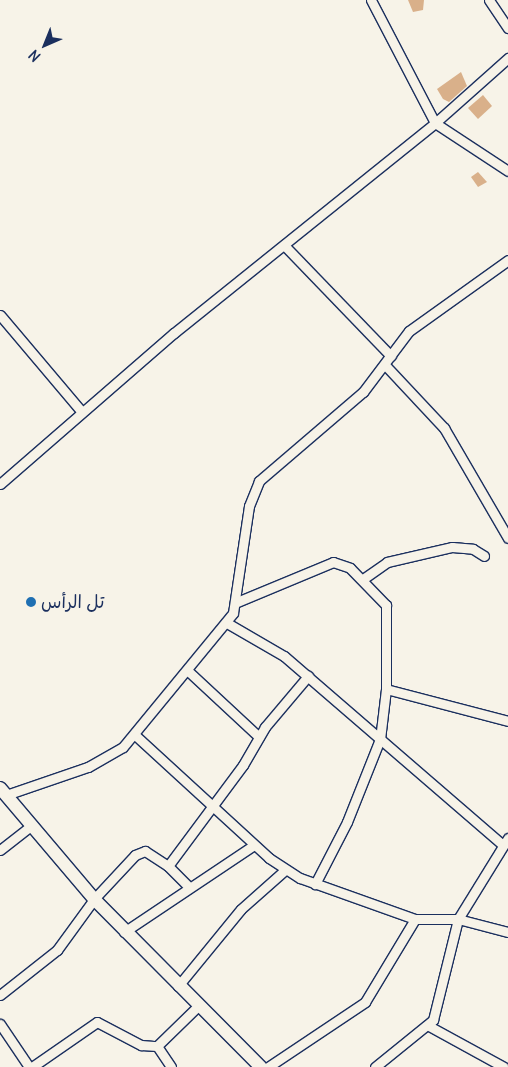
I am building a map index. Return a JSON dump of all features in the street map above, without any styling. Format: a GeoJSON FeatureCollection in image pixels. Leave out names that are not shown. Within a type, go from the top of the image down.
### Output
{"type":"FeatureCollection","features":[{"type":"Feature","properties":{"kind":"street"},"geometry":{"type":"LineString","coordinates":[[371,0],[435,123],[508,171]]}},
{"type":"Feature","properties":{"kind":"street"},"geometry":{"type":"LineString","coordinates":[[489,0],[508,28]]}},
{"type":"Feature","properties":{"kind":"street"},"geometry":{"type":"LineString","coordinates":[[0,484],[81,411],[435,123],[508,58]]}},
{"type":"Feature","properties":{"kind":"street"},"geometry":{"type":"LineString","coordinates":[[284,244],[391,356]]}},
{"type":"Feature","properties":{"kind":"street"},"geometry":{"type":"LineString","coordinates":[[261,1067],[124,932],[94,900],[3,792],[88,767],[123,747],[135,735],[187,670],[228,623],[237,602],[249,506],[259,481],[347,407],[386,366],[391,356],[427,315],[508,260]]}},
{"type":"Feature","properties":{"kind":"street"},"geometry":{"type":"LineString","coordinates":[[0,315],[81,411]]}},
{"type":"Feature","properties":{"kind":"street"},"geometry":{"type":"LineString","coordinates":[[386,366],[444,428],[508,538]]}},
{"type":"Feature","properties":{"kind":"street"},"geometry":{"type":"LineString","coordinates":[[363,579],[387,562],[452,547],[473,549],[484,556]]}},
{"type":"Feature","properties":{"kind":"street"},"geometry":{"type":"LineString","coordinates":[[237,602],[334,562],[363,579],[386,605],[386,689],[380,739],[347,822],[315,884]]}},
{"type":"Feature","properties":{"kind":"street"},"geometry":{"type":"LineString","coordinates":[[228,623],[271,646],[380,739],[506,842],[458,919],[443,994],[429,1026],[375,1067]]}},
{"type":"Feature","properties":{"kind":"street"},"geometry":{"type":"LineString","coordinates":[[187,670],[259,737]]}},
{"type":"Feature","properties":{"kind":"street"},"geometry":{"type":"LineString","coordinates":[[168,866],[259,737],[308,676]]}},
{"type":"Feature","properties":{"kind":"street"},"geometry":{"type":"LineString","coordinates":[[386,689],[508,721]]}},
{"type":"Feature","properties":{"kind":"street"},"geometry":{"type":"LineString","coordinates":[[135,735],[211,807],[285,870],[315,884],[415,919],[458,919],[508,932]]}},
{"type":"Feature","properties":{"kind":"street"},"geometry":{"type":"LineString","coordinates":[[0,850],[32,825]]}},
{"type":"Feature","properties":{"kind":"street"},"geometry":{"type":"LineString","coordinates":[[124,932],[254,845]]}},
{"type":"Feature","properties":{"kind":"street"},"geometry":{"type":"LineString","coordinates":[[0,995],[57,950],[94,900],[141,851],[168,866],[189,887]]}},
{"type":"Feature","properties":{"kind":"street"},"geometry":{"type":"LineString","coordinates":[[178,986],[240,909],[285,870]]}},
{"type":"Feature","properties":{"kind":"street"},"geometry":{"type":"LineString","coordinates":[[268,1067],[365,1002],[415,919]]}},
{"type":"Feature","properties":{"kind":"street"},"geometry":{"type":"LineString","coordinates":[[0,1024],[30,1067],[91,1023],[104,1022],[141,1045],[157,1046],[198,1006]]}},
{"type":"Feature","properties":{"kind":"street"},"geometry":{"type":"LineString","coordinates":[[429,1026],[504,1067]]}},
{"type":"Feature","properties":{"kind":"street"},"geometry":{"type":"LineString","coordinates":[[157,1046],[171,1067]]}},
{"type":"Feature","properties":{"kind":"building"},"geometry":{"type":"Polygon","coordinates":[[[408,0],[424,0],[423,10],[413,12],[408,0]]]}},
{"type":"Feature","properties":{"kind":"building"},"geometry":{"type":"Polygon","coordinates":[[[461,72],[467,86],[449,102],[443,99],[437,89],[461,72]]]}},
{"type":"Feature","properties":{"kind":"building"},"geometry":{"type":"Polygon","coordinates":[[[483,95],[492,106],[478,119],[468,108],[483,95]]]}},
{"type":"Feature","properties":{"kind":"building"},"geometry":{"type":"Polygon","coordinates":[[[478,172],[487,182],[478,187],[471,177],[478,172]]]}},
{"type":"Feature","properties":{"kind":"place","name":"تل الرأس"},"geometry":{"type":"Point","coordinates":[31,602]}}]}
